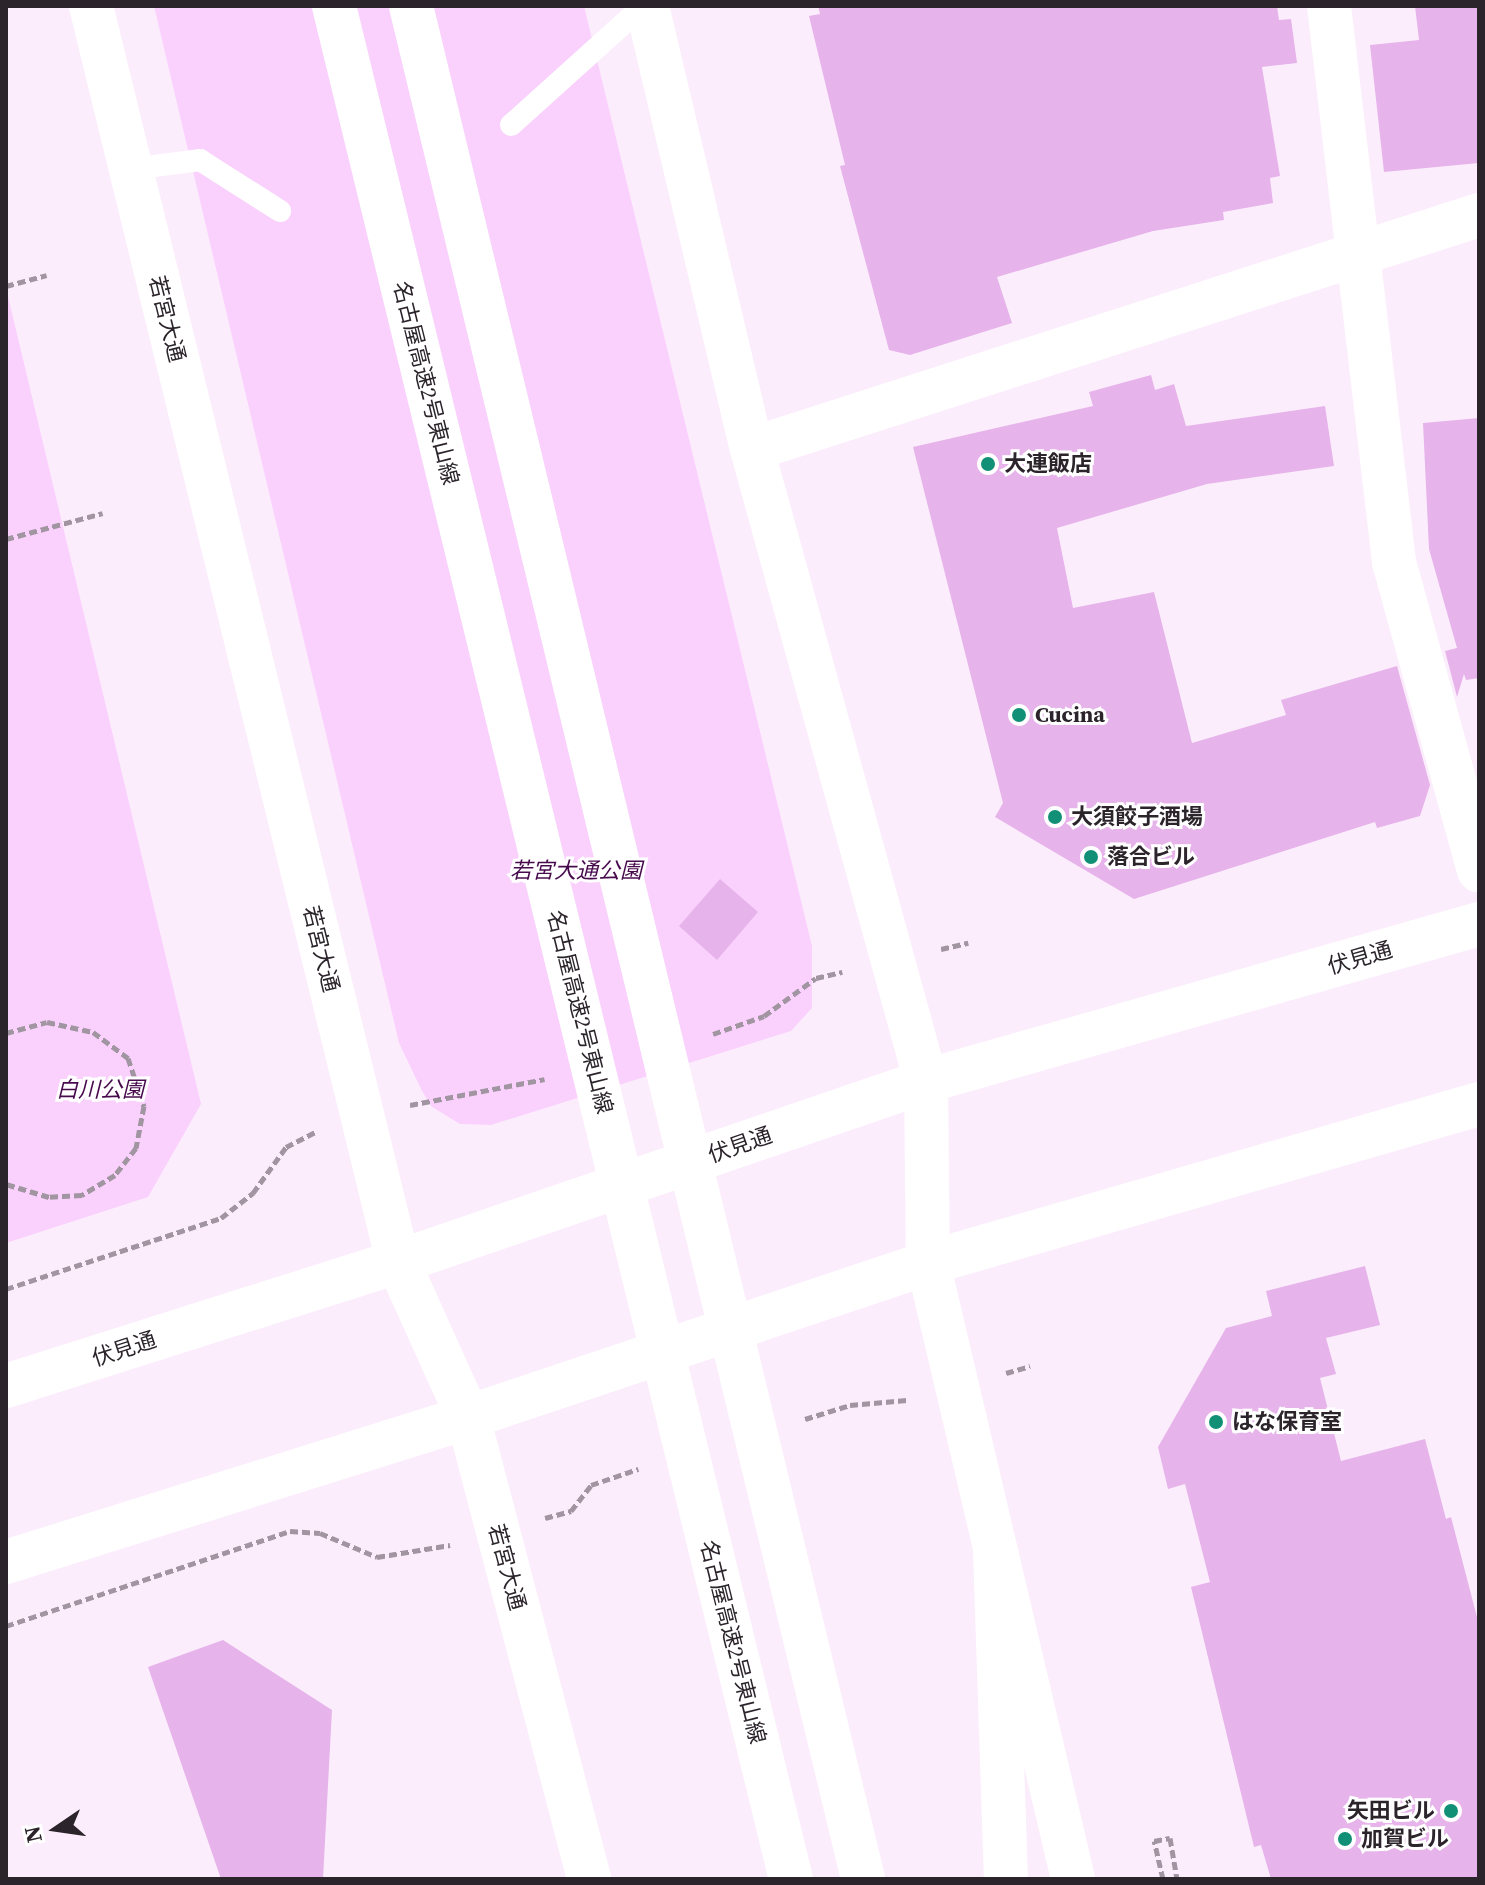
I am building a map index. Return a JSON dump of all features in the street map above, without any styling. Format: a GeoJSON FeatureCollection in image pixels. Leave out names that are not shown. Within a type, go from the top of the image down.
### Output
{"type":"FeatureCollection","features":[{"type":"Feature","properties":{"kind":"main road","name":"若宮大通"},"geometry":{"type":"LineString","coordinates":[[91,6],[398,1262],[468,1417],[589,1879]]}},
{"type":"Feature","properties":{"kind":"main road","name":"名古屋高速2号東山線"},"geometry":{"type":"LineString","coordinates":[[334,6],[791,1879]]}},
{"type":"Feature","properties":{"kind":"main road"},"geometry":{"type":"LineString","coordinates":[[411,6],[863,1879]]}},
{"type":"Feature","properties":{"kind":"main road"},"geometry":{"type":"LineString","coordinates":[[645,6],[752,449],[926,1081],[928,1263],[1073,1879]]}},
{"type":"Feature","properties":{"kind":"main road"},"geometry":{"type":"LineString","coordinates":[[1329,6],[1394,562],[1479,870]]}},
{"type":"Feature","properties":{"kind":"main road"},"geometry":{"type":"LineString","coordinates":[[752,449],[1479,215]]}},
{"type":"Feature","properties":{"kind":"main road","name":"伏見通"},"geometry":{"type":"LineString","coordinates":[[6,1386],[398,1262],[926,1081],[1479,924]]}},
{"type":"Feature","properties":{"kind":"main road"},"geometry":{"type":"LineString","coordinates":[[6,1562],[468,1417],[928,1263],[1479,1104]]}},
{"type":"Feature","properties":{"kind":"main road"},"geometry":{"type":"LineString","coordinates":[[995,1550],[1006,1879]]}},
{"type":"Feature","properties":{"kind":"lane"},"geometry":{"type":"LineString","coordinates":[[511,125],[645,6]]}},
{"type":"Feature","properties":{"kind":"lane"},"geometry":{"type":"LineString","coordinates":[[131,169],[200,160],[280,211]]}},
{"type":"Feature","properties":{"kind":"path"},"geometry":{"type":"LineString","coordinates":[[6,286],[47,275]]}},
{"type":"Feature","properties":{"kind":"path"},"geometry":{"type":"LineString","coordinates":[[6,539],[103,513]]}},
{"type":"Feature","properties":{"kind":"path"},"geometry":{"type":"LineString","coordinates":[[6,1033],[47,1022],[93,1032],[128,1058],[144,1106],[136,1148],[115,1175],[82,1195],[49,1197],[6,1184]]}},
{"type":"Feature","properties":{"kind":"path"},"geometry":{"type":"LineString","coordinates":[[6,1289],[231,1213],[297,1138]]}},
{"type":"Feature","properties":{"kind":"path"},"geometry":{"type":"LineString","coordinates":[[6,1626],[290,1531],[320,1533],[377,1557],[421,1553]]}},
{"type":"Feature","properties":{"kind":"path"},"geometry":{"type":"LineString","coordinates":[[1163,1879],[1154,1841],[1170,1838],[1177,1879]]}},
{"type":"Feature","properties":{"kind":"green space","name":"若宮大通公園"},"geometry":{"type":"Polygon","coordinates":[[[154,6],[584,6],[812,946],[812,1008],[791,1031],[491,1125],[460,1124],[432,1107],[422,1091],[399,1043],[154,6]]]}},
{"type":"Feature","properties":{"kind":"green space","name":"白川公園"},"geometry":{"type":"Polygon","coordinates":[[[6,288],[201,1104],[148,1197],[6,1243],[6,288]]]}},
{"type":"Feature","properties":{"kind":"building"},"geometry":{"type":"Polygon","coordinates":[[[818,6],[1277,6],[1279,20],[1291,19],[1297,63],[1262,67],[1280,176],[1270,178],[1273,203],[1223,212],[1224,220],[1153,231],[997,277],[1012,323],[910,355],[889,350],[840,166],[845,165],[809,16],[820,14],[818,6]]]}},
{"type":"Feature","properties":{"kind":"building"},"geometry":{"type":"Polygon","coordinates":[[[1415,6],[1479,6],[1479,163],[1384,172],[1370,45],[1419,40],[1415,6]]]}},
{"type":"Feature","properties":{"kind":"building"},"geometry":{"type":"Polygon","coordinates":[[[1151,375],[1155,390],[1174,384],[1186,426],[1325,406],[1334,466],[1207,484],[1057,528],[1073,608],[1154,592],[1192,743],[1286,715],[1281,700],[1397,666],[1430,785],[1420,816],[1377,828],[1375,822],[1134,899],[995,817],[1003,803],[913,447],[1093,406],[1089,392],[1151,375]]]}},
{"type":"Feature","properties":{"kind":"building"},"geometry":{"type":"Polygon","coordinates":[[[1479,418],[1479,678],[1466,680],[1464,674],[1457,697],[1445,651],[1457,648],[1429,549],[1423,423],[1479,418]]]}},
{"type":"Feature","properties":{"kind":"building"},"geometry":{"type":"Polygon","coordinates":[[[720,879],[758,912],[717,960],[679,926],[720,879]]]}},
{"type":"Feature","properties":{"kind":"building"},"geometry":{"type":"Polygon","coordinates":[[[1365,1266],[1380,1325],[1326,1338],[1336,1374],[1320,1378],[1341,1461],[1425,1439],[1446,1519],[1451,1517],[1479,1625],[1479,1879],[1271,1879],[1261,1845],[1254,1847],[1191,1587],[1210,1582],[1185,1484],[1168,1489],[1158,1447],[1226,1328],[1272,1316],[1266,1291],[1365,1266]]]}},
{"type":"Feature","properties":{"kind":"building"},"geometry":{"type":"Polygon","coordinates":[[[223,1640],[332,1710],[323,1879],[221,1879],[148,1667],[223,1640]]]}},
{"type":"Feature","properties":{"kind":"place","name":"大連飯店"},"geometry":{"type":"Point","coordinates":[988,464]}},
{"type":"Feature","properties":{"kind":"place","name":"Cucina"},"geometry":{"type":"Point","coordinates":[1019,715]}},
{"type":"Feature","properties":{"kind":"place","name":"大須餃子酒場"},"geometry":{"type":"Point","coordinates":[1055,817]}},
{"type":"Feature","properties":{"kind":"place","name":"落合ビル"},"geometry":{"type":"Point","coordinates":[1091,857]}},
{"type":"Feature","properties":{"kind":"place","name":"はな保育室"},"geometry":{"type":"Point","coordinates":[1216,1422]}},
{"type":"Feature","properties":{"kind":"place","name":"矢田ビル"},"geometry":{"type":"Point","coordinates":[1451,1811]}},
{"type":"Feature","properties":{"kind":"place","name":"加賀ビル"},"geometry":{"type":"Point","coordinates":[1345,1839]}}]}
